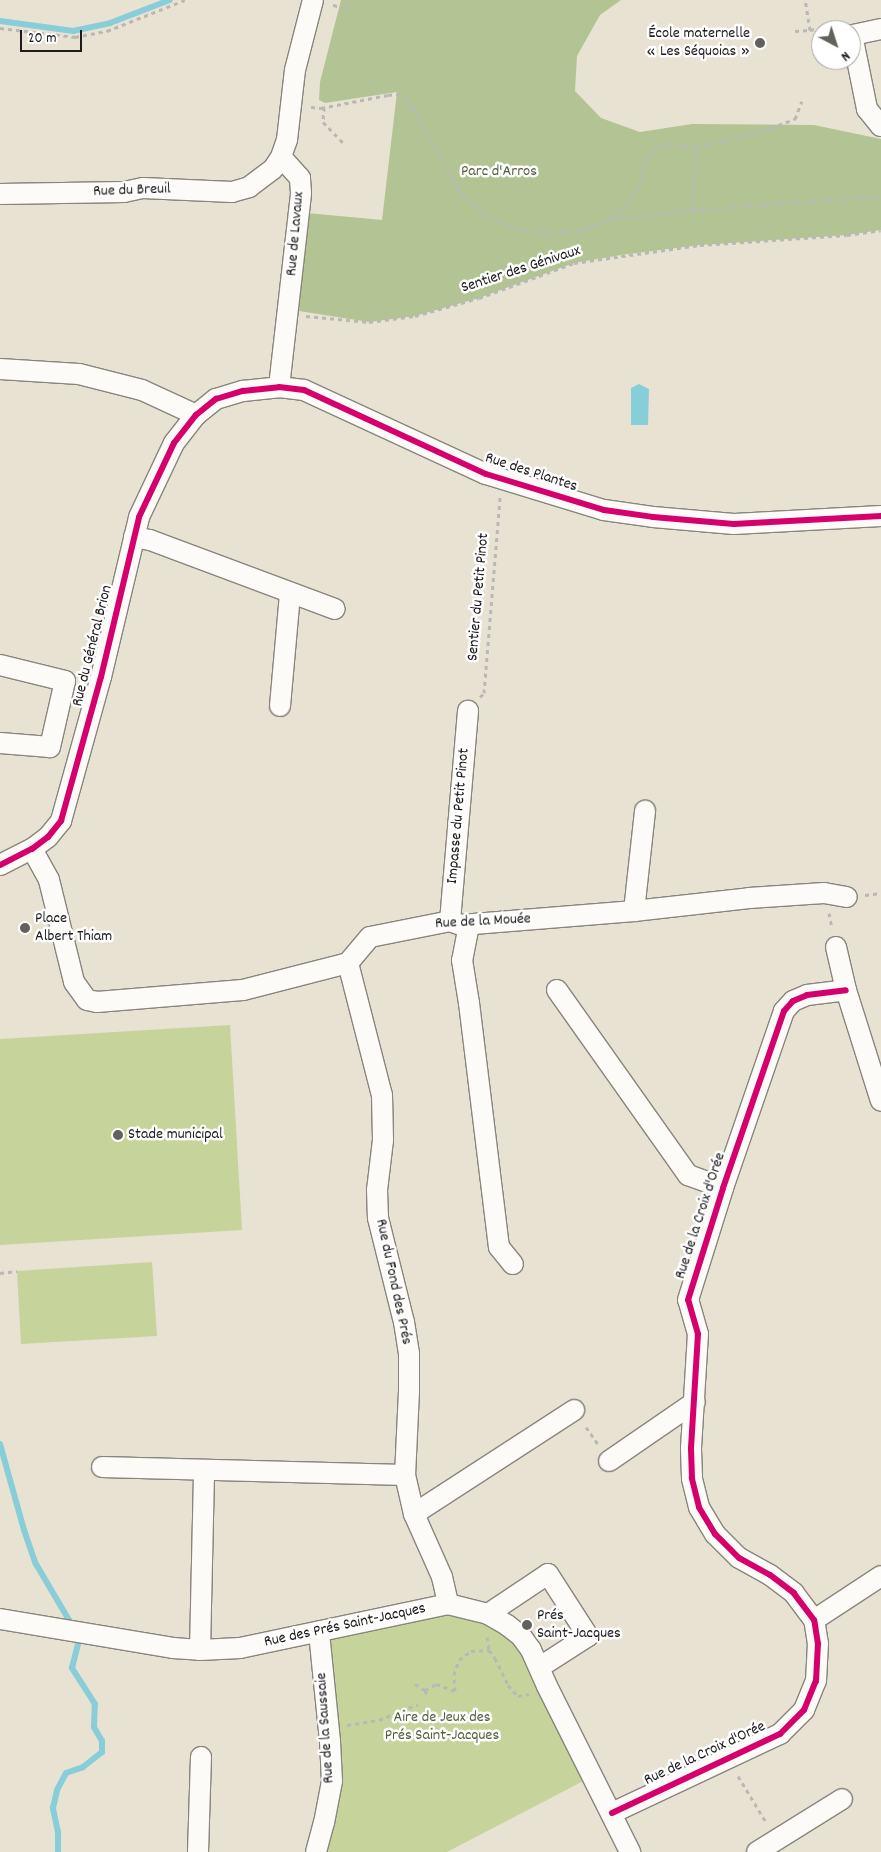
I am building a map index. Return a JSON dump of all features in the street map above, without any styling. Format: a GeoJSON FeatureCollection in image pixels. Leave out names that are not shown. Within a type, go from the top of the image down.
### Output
{"type":"FeatureCollection","features":[{"type":"Feature","properties":{"kind":"street"},"geometry":{"type":"LineString","coordinates":[[281,157],[287,140],[295,70],[313,0]]}},
{"type":"Feature","properties":{"kind":"street"},"geometry":{"type":"LineString","coordinates":[[881,29],[852,35],[867,109],[881,126]]}},
{"type":"Feature","properties":{"kind":"street","name":"Rue du Breuil"},"geometry":{"type":"LineString","coordinates":[[0,194],[124,192],[143,188],[232,192],[249,187],[262,179],[273,169],[281,157]]}},
{"type":"Feature","properties":{"kind":"street","name":"Rue de Lavaux"},"geometry":{"type":"LineString","coordinates":[[280,387],[302,193],[300,178],[281,157]]}},
{"type":"Feature","properties":{"kind":"street"},"geometry":{"type":"LineString","coordinates":[[0,369],[79,374],[142,390],[196,415]]}},
{"type":"Feature","properties":{"kind":"street","name":"Rue des Plantes"},"geometry":{"type":"LineString","coordinates":[[196,415],[216,399],[243,391],[280,387],[304,390],[458,463],[508,481],[604,510],[653,518],[734,524],[881,516]]}},
{"type":"Feature","properties":{"kind":"street","name":"Rue du Général Brion"},"geometry":{"type":"LineString","coordinates":[[0,865],[32,849],[48,837],[61,821],[101,676],[139,517],[174,443],[196,415]]}},
{"type":"Feature","properties":{"kind":"street"},"geometry":{"type":"LineString","coordinates":[[134,537],[150,540],[335,609]]}},
{"type":"Feature","properties":{"kind":"street"},"geometry":{"type":"LineString","coordinates":[[280,706],[290,592]]}},
{"type":"Feature","properties":{"kind":"street"},"geometry":{"type":"LineString","coordinates":[[0,665],[65,681],[50,747],[0,743]]}},
{"type":"Feature","properties":{"kind":"street","name":"Impasse du Petit Pinot"},"geometry":{"type":"LineString","coordinates":[[468,711],[459,923],[462,960],[498,1247],[513,1264]]}},
{"type":"Feature","properties":{"kind":"street"},"geometry":{"type":"LineString","coordinates":[[634,911],[645,811]]}},
{"type":"Feature","properties":{"kind":"street"},"geometry":{"type":"LineString","coordinates":[[32,849],[49,880],[74,982],[79,992],[87,1000],[97,1002],[243,990],[348,962]]}},
{"type":"Feature","properties":{"kind":"street","name":"Rue de la Mouée"},"geometry":{"type":"LineString","coordinates":[[348,962],[370,938],[459,923],[634,911],[748,898],[824,893],[847,897]]}},
{"type":"Feature","properties":{"kind":"street"},"geometry":{"type":"LineString","coordinates":[[836,947],[846,990],[881,1101]]}},
{"type":"Feature","properties":{"kind":"street","name":"Rue du Fond des Prés"},"geometry":{"type":"LineString","coordinates":[[348,962],[382,1095],[383,1140],[377,1190],[378,1218],[404,1322],[409,1353],[405,1475],[414,1514],[442,1577],[448,1604]]}},
{"type":"Feature","properties":{"kind":"street","name":"Rue de la Croix d'Orée"},"geometry":{"type":"LineString","coordinates":[[557,990],[688,1175],[723,1188]]}},
{"type":"Feature","properties":{"kind":"street","name":"Rue de la Croix d'Orée"},"geometry":{"type":"LineString","coordinates":[[612,1813],[780,1734],[804,1710],[816,1681],[818,1644],[814,1620],[794,1593],[770,1575],[739,1558],[714,1534],[699,1507],[692,1478],[698,1334],[688,1300],[723,1188],[784,1011],[792,1001],[807,995],[846,990]]}},
{"type":"Feature","properties":{"kind":"street"},"geometry":{"type":"LineString","coordinates":[[609,1461],[695,1402]]}},
{"type":"Feature","properties":{"kind":"street"},"geometry":{"type":"LineString","coordinates":[[414,1514],[574,1410]]}},
{"type":"Feature","properties":{"kind":"street"},"geometry":{"type":"LineString","coordinates":[[102,1467],[405,1475]]}},
{"type":"Feature","properties":{"kind":"street"},"geometry":{"type":"LineString","coordinates":[[200,1650],[204,1471]]}},
{"type":"Feature","properties":{"kind":"street"},"geometry":{"type":"LineString","coordinates":[[491,1616],[548,1574],[588,1636],[544,1676]]}},
{"type":"Feature","properties":{"kind":"street"},"geometry":{"type":"LineString","coordinates":[[814,1620],[881,1576]]}},
{"type":"Feature","properties":{"kind":"street","name":"Rue des Prés Saint-Jacques"},"geometry":{"type":"LineString","coordinates":[[0,1620],[200,1650],[240,1648],[448,1604],[491,1616],[520,1636],[544,1676],[630,1852]]}},
{"type":"Feature","properties":{"kind":"street","name":"Rue de la Saussaie"},"geometry":{"type":"LineString","coordinates":[[316,1852],[332,1781],[329,1728],[318,1632]]}},
{"type":"Feature","properties":{"kind":"street"},"geometry":{"type":"LineString","coordinates":[[198,1852],[201,1756]]}},
{"type":"Feature","properties":{"kind":"street"},"geometry":{"type":"LineString","coordinates":[[757,1852],[842,1799]]}},
{"type":"Feature","properties":{"kind":"path"},"geometry":{"type":"LineString","coordinates":[[0,28],[75,37],[107,30],[185,0]]}},
{"type":"Feature","properties":{"kind":"path"},"geometry":{"type":"LineString","coordinates":[[795,31],[810,30],[805,0]]}},
{"type":"Feature","properties":{"kind":"path"},"geometry":{"type":"LineString","coordinates":[[311,108],[324,108],[397,94],[404,98],[412,107],[457,187],[481,213],[516,229],[544,233],[580,231],[609,219],[627,206],[639,185],[646,161],[654,150],[668,143],[697,147],[771,128],[795,119],[802,101]]}},
{"type":"Feature","properties":{"kind":"path"},"geometry":{"type":"LineString","coordinates":[[324,108],[323,122],[344,144]]}},
{"type":"Feature","properties":{"kind":"path"},"geometry":{"type":"LineString","coordinates":[[692,210],[697,147]]}},
{"type":"Feature","properties":{"kind":"path"},"geometry":{"type":"LineString","coordinates":[[609,219],[692,210],[881,196]]}},
{"type":"Feature","properties":{"kind":"path"},"geometry":{"type":"LineString","coordinates":[[824,893],[836,947]]}},
{"type":"Feature","properties":{"kind":"path"},"geometry":{"type":"LineString","coordinates":[[0,1273],[17,1271]]}},
{"type":"Feature","properties":{"kind":"path"},"geometry":{"type":"LineString","coordinates":[[574,1410],[609,1461]]}},
{"type":"Feature","properties":{"kind":"path"},"geometry":{"type":"LineString","coordinates":[[491,1616],[487,1638],[489,1650],[508,1685],[518,1696],[534,1694],[544,1676]]}},
{"type":"Feature","properties":{"kind":"path"},"geometry":{"type":"LineString","coordinates":[[425,1690],[436,1684],[455,1690],[454,1675],[459,1660],[471,1651],[489,1650]]}},
{"type":"Feature","properties":{"kind":"path"},"geometry":{"type":"LineString","coordinates":[[415,1684],[425,1690],[428,1696]]}},
{"type":"Feature","properties":{"kind":"path"},"geometry":{"type":"LineString","coordinates":[[329,1728],[380,1720],[418,1704]]}},
{"type":"Feature","properties":{"kind":"path"},"geometry":{"type":"LineString","coordinates":[[728,1758],[777,1840]]}},
{"type":"Feature","properties":{"kind":"green space","name":"Parc d'Arros"},"geometry":{"type":"Polygon","coordinates":[[[341,0],[621,0],[600,15],[577,56],[575,91],[601,118],[640,132],[692,124],[814,125],[881,139],[881,230],[847,235],[700,245],[574,263],[479,298],[415,316],[369,322],[299,311],[307,213],[382,220],[397,92],[325,103],[319,100],[320,82],[341,0]]]}},
{"type":"Feature","properties":{"kind":"green space","name":"Stade municipal"},"geometry":{"type":"Polygon","coordinates":[[[230,1025],[242,1230],[0,1245],[0,1039],[230,1025]]]}},
{"type":"Feature","properties":{"kind":"green space"},"geometry":{"type":"Polygon","coordinates":[[[152,1262],[157,1336],[21,1344],[17,1271],[152,1262]]]}},
{"type":"Feature","properties":{"kind":"green space","name":"Aire de Jeux des Prés Saint-Jacques"},"geometry":{"type":"Polygon","coordinates":[[[448,1604],[507,1625],[593,1776],[447,1852],[316,1852],[324,1823],[319,1632],[448,1604]]]}},
{"type":"Feature","properties":{"kind":"water"},"geometry":{"type":"Polygon","coordinates":[[[639,384],[649,389],[648,425],[631,425],[631,388],[639,384]]]}},
{"type":"Feature","properties":{"kind":"waterway"},"geometry":{"type":"LineString","coordinates":[[0,21],[73,31],[110,23],[170,0]]}},
{"type":"Feature","properties":{"kind":"waterway"},"geometry":{"type":"LineString","coordinates":[[0,1444],[24,1530],[36,1564],[72,1625]]}},
{"type":"Feature","properties":{"kind":"waterway"},"geometry":{"type":"LineString","coordinates":[[58,1852],[58,1832],[53,1808],[57,1790],[66,1773],[83,1767],[102,1752],[102,1741],[94,1727],[95,1704],[72,1668],[78,1644]]}},
{"type":"Feature","properties":{"kind":"cycle path"},"geometry":{"type":"LineString","coordinates":[[0,865],[32,849],[48,837],[61,821],[101,677],[139,517],[174,443],[196,415],[216,399],[243,391],[279,387],[304,390],[486,474],[604,510],[653,517],[734,524],[881,516]]}},
{"type":"Feature","properties":{"kind":"cycle path"},"geometry":{"type":"LineString","coordinates":[[612,1813],[780,1734],[804,1710],[816,1681],[818,1644],[814,1620],[794,1593],[770,1575],[739,1558],[715,1534],[699,1507],[692,1478],[691,1448],[698,1334],[688,1300],[723,1188],[784,1011],[793,1001],[807,995],[846,990]]}},
{"type":"Feature","properties":{"kind":"place","name":"École maternelle « Les Séquoias »"},"geometry":{"type":"Point","coordinates":[760,43]}},
{"type":"Feature","properties":{"kind":"place","name":"Place Albert Thiam"},"geometry":{"type":"Point","coordinates":[25,928]}},
{"type":"Feature","properties":{"kind":"place","name":"Stade municipal"},"geometry":{"type":"Point","coordinates":[118,1135]}},
{"type":"Feature","properties":{"kind":"place","name":"Prés Saint-Jacques"},"geometry":{"type":"Point","coordinates":[527,1625]}}]}
